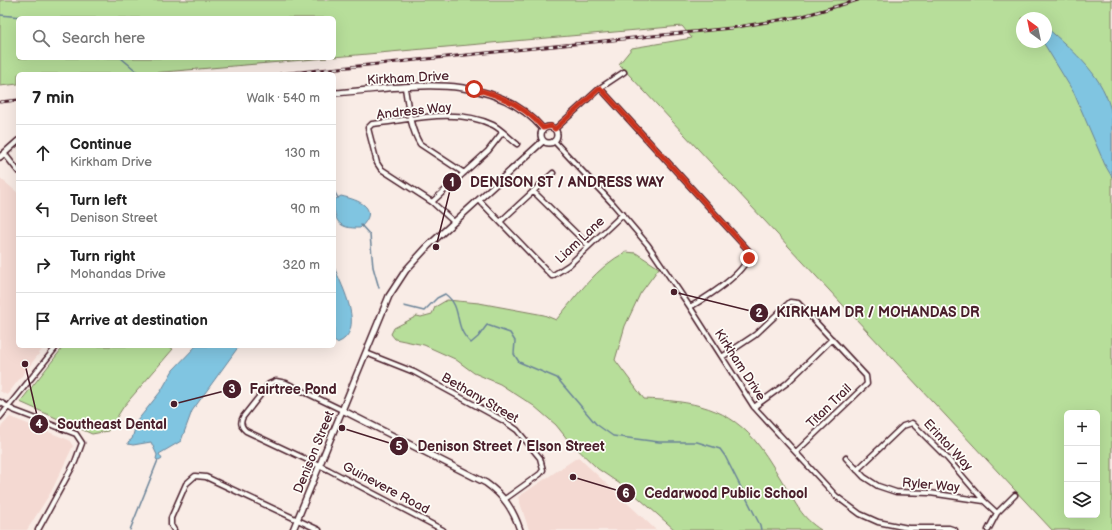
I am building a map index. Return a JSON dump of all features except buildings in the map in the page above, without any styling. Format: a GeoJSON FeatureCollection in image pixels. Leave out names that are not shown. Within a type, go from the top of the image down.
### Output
{"type":"FeatureCollection","features":[{"type":"Feature","properties":{"kind":"street"},"geometry":{"type":"LineString","coordinates":[[555,129],[600,88],[624,72]]}},
{"type":"Feature","properties":{"kind":"street","name":"Kirkham Drive"},"geometry":{"type":"LineString","coordinates":[[336,93],[451,86],[485,91],[506,100],[527,112],[543,128]]}},
{"type":"Feature","properties":{"kind":"street"},"geometry":{"type":"LineString","coordinates":[[405,88],[411,120],[416,138],[420,144],[464,173]]}},
{"type":"Feature","properties":{"kind":"street"},"geometry":{"type":"LineString","coordinates":[[600,88],[749,251],[747,263],[721,287],[690,307]]}},
{"type":"Feature","properties":{"kind":"street","name":"Andress Way"},"geometry":{"type":"LineString","coordinates":[[454,222],[432,202],[381,169],[377,163],[368,128],[372,124],[453,115],[480,121],[494,126],[516,144]]}},
{"type":"Feature","properties":{"kind":"street"},"geometry":{"type":"LineString","coordinates":[[551,126],[555,129],[558,134],[554,141],[549,143],[543,140],[541,134],[543,128],[551,126]]}},
{"type":"Feature","properties":{"kind":"street"},"geometry":{"type":"LineString","coordinates":[[432,202],[488,151],[502,132]]}},
{"type":"Feature","properties":{"kind":"street","name":"Denison Street"},"geometry":{"type":"LineString","coordinates":[[293,530],[389,296],[396,284],[416,259],[543,140]]}},
{"type":"Feature","properties":{"kind":"street","name":"Kirkham Drive"},"geometry":{"type":"LineString","coordinates":[[554,141],[623,214],[648,246],[690,307],[754,407],[836,496],[860,514],[878,522],[908,528],[949,528],[954,530]]}},
{"type":"Feature","properties":{"kind":"street"},"geometry":{"type":"LineString","coordinates":[[16,143],[2,155],[16,169]]}},
{"type":"Feature","properties":{"kind":"street"},"geometry":{"type":"LineString","coordinates":[[479,200],[501,221],[553,173]]}},
{"type":"Feature","properties":{"kind":"street"},"geometry":{"type":"LineString","coordinates":[[533,191],[589,246]]}},
{"type":"Feature","properties":{"kind":"street","name":"Liam Lane"},"geometry":{"type":"LineString","coordinates":[[501,221],[552,276],[569,266],[623,214]]}},
{"type":"Feature","properties":{"kind":"street","name":"Titan Trail"},"geometry":{"type":"LineString","coordinates":[[722,357],[755,335],[790,302],[798,303],[866,376],[867,384],[796,452]]}},
{"type":"Feature","properties":{"kind":"street"},"geometry":{"type":"LineString","coordinates":[[754,407],[787,383],[832,339]]}},
{"type":"Feature","properties":{"kind":"street"},"geometry":{"type":"LineString","coordinates":[[0,417],[56,348]]}},
{"type":"Feature","properties":{"kind":"street","name":"Bethany Street"},"geometry":{"type":"LineString","coordinates":[[366,353],[414,372],[504,421],[517,430],[540,458],[543,470],[540,474],[505,499]]}},
{"type":"Feature","properties":{"kind":"street","name":"Guinevere Road"},"geometry":{"type":"LineString","coordinates":[[342,410],[286,383],[276,381],[269,384],[241,420],[242,428],[320,465],[443,530]]}},
{"type":"Feature","properties":{"kind":"street"},"geometry":{"type":"LineString","coordinates":[[0,402],[69,431],[80,438],[82,443],[75,462],[38,530]]}},
{"type":"Feature","properties":{"kind":"street"},"geometry":{"type":"LineString","coordinates":[[342,410],[486,483],[505,499],[511,508],[520,530]]}},
{"type":"Feature","properties":{"kind":"street","name":"Erintol Way"},"geometry":{"type":"LineString","coordinates":[[857,470],[903,426],[912,423],[920,429],[984,501]]}},
{"type":"Feature","properties":{"kind":"street","name":"Ryler Way"},"geometry":{"type":"LineString","coordinates":[[846,458],[864,477],[878,486],[896,492],[930,493],[984,501]]}},
{"type":"Feature","properties":{"kind":"street"},"geometry":{"type":"LineString","coordinates":[[174,530],[170,525],[171,518],[186,484],[195,476],[206,478],[320,530]]}},
{"type":"Feature","properties":{"kind":"street"},"geometry":{"type":"LineString","coordinates":[[988,530],[997,513],[1015,496]]}},
{"type":"Feature","properties":{"kind":"street"},"geometry":{"type":"LineString","coordinates":[[984,501],[997,513]]}},
{"type":"Feature","properties":{"kind":"shaded area"},"geometry":{"type":"Polygon","coordinates":[[[0,178],[16,191],[16,348],[43,348],[7,395],[0,391],[0,178]]]}},
{"type":"Feature","properties":{"kind":"shaded area"},"geometry":{"type":"Polygon","coordinates":[[[10,417],[69,440],[73,446],[51,492],[27,530],[0,530],[0,428],[10,417]]]}},
{"type":"Feature","properties":{"kind":"shaded area"},"geometry":{"type":"Polygon","coordinates":[[[578,457],[656,530],[529,530],[518,497],[578,457]]]}},
{"type":"Feature","properties":{"kind":"green space"},"geometry":{"type":"Polygon","coordinates":[[[0,0],[1112,0],[1112,530],[1052,530],[619,64],[632,48],[692,38],[682,26],[336,57],[336,16],[16,16],[16,60],[304,60],[163,72],[16,72],[16,84],[0,86],[0,0]]]}},
{"type":"Feature","properties":{"kind":"green space"},"geometry":{"type":"Polygon","coordinates":[[[626,252],[636,253],[659,268],[640,294],[625,326],[615,360],[644,399],[693,404],[723,414],[736,422],[760,447],[796,505],[814,525],[821,530],[675,530],[632,492],[598,469],[568,440],[556,425],[534,406],[500,384],[474,373],[455,359],[424,345],[395,339],[391,334],[394,328],[417,316],[421,317],[432,314],[435,307],[447,300],[479,303],[544,315],[556,320],[596,274],[615,258],[626,252]]]}},
{"type":"Feature","properties":{"kind":"green space"},"geometry":{"type":"Polygon","coordinates":[[[62,348],[173,349],[124,406],[108,431],[92,434],[20,402],[62,348]]]}},
{"type":"Feature","properties":{"kind":"water"},"geometry":{"type":"Polygon","coordinates":[[[1052,32],[1087,66],[1103,89],[1112,116],[1112,177],[1105,165],[1074,93],[1047,48],[1052,48],[1052,32]]]}},
{"type":"Feature","properties":{"kind":"water"},"geometry":{"type":"Polygon","coordinates":[[[341,196],[355,200],[365,206],[368,210],[368,215],[366,221],[360,228],[347,227],[339,222],[336,218],[336,199],[341,196]]]}},
{"type":"Feature","properties":{"kind":"water"},"geometry":{"type":"Polygon","coordinates":[[[336,272],[350,308],[351,319],[350,329],[346,337],[337,343],[336,272]]]}},
{"type":"Feature","properties":{"kind":"water"},"geometry":{"type":"Polygon","coordinates":[[[194,348],[238,348],[192,411],[181,441],[159,454],[162,459],[159,461],[156,459],[157,455],[151,442],[133,445],[128,444],[128,442],[132,439],[137,421],[161,391],[173,370],[194,348]]]}},
{"type":"Feature","properties":{"kind":"waterway"},"geometry":{"type":"LineString","coordinates":[[0,15],[16,16]]}},
{"type":"Feature","properties":{"kind":"waterway"},"geometry":{"type":"LineString","coordinates":[[123,60],[138,72]]}},
{"type":"Feature","properties":{"kind":"waterway"},"geometry":{"type":"LineString","coordinates":[[336,194],[338,198]]}},
{"type":"Feature","properties":{"kind":"waterway"},"geometry":{"type":"LineString","coordinates":[[361,225],[370,235],[373,267],[379,288]]}},
{"type":"Feature","properties":{"kind":"waterway"},"geometry":{"type":"LineString","coordinates":[[404,306],[424,311],[437,298],[445,294],[451,299],[457,311],[459,324],[465,337],[471,343],[478,337],[487,325],[510,333],[515,341],[514,354],[519,362],[557,378],[596,424],[613,436],[659,442],[697,442],[720,449],[760,525],[761,530]]}},
{"type":"Feature","properties":{"kind":"waterway"},"geometry":{"type":"LineString","coordinates":[[130,530],[158,460]]}},
{"type":"Feature","properties":{"kind":"railway"},"geometry":{"type":"LineString","coordinates":[[300,72],[731,28],[803,16],[858,0]]}},
{"type":"Feature","properties":{"kind":"railway"},"geometry":{"type":"LineString","coordinates":[[0,102],[16,100]]}},
{"type":"Feature","properties":{"kind":"place","name":"DENISON ST / ANDRESS WAY"},"geometry":{"type":"Point","coordinates":[436,247]}},
{"type":"Feature","properties":{"kind":"place","name":"KIRKHAM DR / MOHANDAS DR"},"geometry":{"type":"Point","coordinates":[674,292]}},
{"type":"Feature","properties":{"kind":"place","name":"Southeast Dental"},"geometry":{"type":"Point","coordinates":[25,364]}},
{"type":"Feature","properties":{"kind":"place","name":"Fairtree Pond"},"geometry":{"type":"Point","coordinates":[174,404]}},
{"type":"Feature","properties":{"kind":"place","name":"Denison Street / Elson Street"},"geometry":{"type":"Point","coordinates":[342,428]}},
{"type":"Feature","properties":{"kind":"place","name":"Cedarwood Public School"},"geometry":{"type":"Point","coordinates":[573,477]}},
{"type":"Feature","properties":{"kind":"route"},"geometry":{"type":"LineString","coordinates":[[474,89],[485,91],[506,100],[527,112],[543,128],[551,126],[555,129],[600,88],[749,251],[749,258]]}}]}
